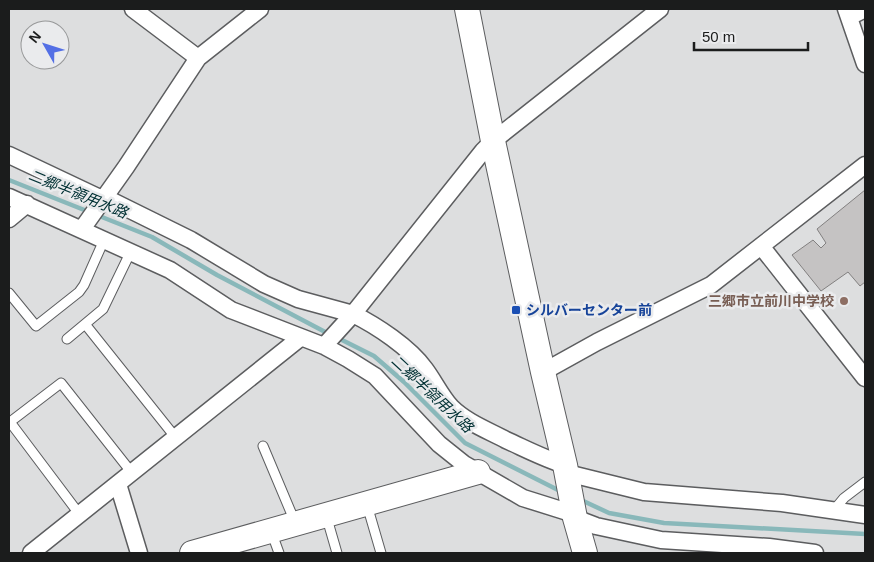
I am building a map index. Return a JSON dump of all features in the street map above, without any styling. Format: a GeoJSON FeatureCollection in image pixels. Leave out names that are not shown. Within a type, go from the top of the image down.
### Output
{"type":"FeatureCollection","features":[{"type":"Feature","properties":{"kind":"street"},"geometry":{"type":"LineString","coordinates":[[134,9],[198,58]]}},
{"type":"Feature","properties":{"kind":"street"},"geometry":{"type":"LineString","coordinates":[[82,229],[126,167],[198,58],[260,9]]}},
{"type":"Feature","properties":{"kind":"street"},"geometry":{"type":"LineString","coordinates":[[467,9],[493,142],[543,372],[567,472],[574,512],[585,553]]}},
{"type":"Feature","properties":{"kind":"street"},"geometry":{"type":"LineString","coordinates":[[324,346],[353,314],[483,151],[660,9]]}},
{"type":"Feature","properties":{"kind":"street"},"geometry":{"type":"LineString","coordinates":[[865,9],[847,13],[865,64]]}},
{"type":"Feature","properties":{"kind":"street"},"geometry":{"type":"LineString","coordinates":[[9,156],[191,240],[264,284],[298,300],[353,314],[399,344],[413,356],[426,370],[451,407],[468,421],[550,461],[567,472],[644,492],[774,502],[865,515]]}},
{"type":"Feature","properties":{"kind":"street"},"geometry":{"type":"LineString","coordinates":[[543,372],[606,337],[711,285],[865,165]]}},
{"type":"Feature","properties":{"kind":"street"},"geometry":{"type":"LineString","coordinates":[[9,197],[170,270],[231,310],[324,346],[375,376],[439,444],[464,464],[523,498],[574,512],[596,526],[661,540],[744,549],[816,553]]}},
{"type":"Feature","properties":{"kind":"street"},"geometry":{"type":"LineString","coordinates":[[9,219],[27,204]]}},
{"type":"Feature","properties":{"kind":"street"},"geometry":{"type":"LineString","coordinates":[[761,246],[865,378]]}},
{"type":"Feature","properties":{"kind":"street"},"geometry":{"type":"LineString","coordinates":[[32,553],[300,338]]}},
{"type":"Feature","properties":{"kind":"street"},"geometry":{"type":"LineString","coordinates":[[192,553],[478,472]]}},
{"type":"Feature","properties":{"kind":"street"},"geometry":{"type":"LineString","coordinates":[[118,484],[139,553]]}},
{"type":"Feature","properties":{"kind":"lane"},"geometry":{"type":"LineString","coordinates":[[9,293],[36,326],[79,292],[104,240]]}},
{"type":"Feature","properties":{"kind":"lane"},"geometry":{"type":"LineString","coordinates":[[67,339],[103,309],[131,251]]}},
{"type":"Feature","properties":{"kind":"lane"},"geometry":{"type":"LineString","coordinates":[[85,324],[176,438]]}},
{"type":"Feature","properties":{"kind":"lane"},"geometry":{"type":"LineString","coordinates":[[80,515],[10,422],[61,383],[132,473]]}},
{"type":"Feature","properties":{"kind":"lane"},"geometry":{"type":"LineString","coordinates":[[263,446],[295,524]]}},
{"type":"Feature","properties":{"kind":"lane"},"geometry":{"type":"LineString","coordinates":[[834,510],[844,498],[865,482]]}},
{"type":"Feature","properties":{"kind":"lane"},"geometry":{"type":"LineString","coordinates":[[367,504],[381,553]]}},
{"type":"Feature","properties":{"kind":"lane"},"geometry":{"type":"LineString","coordinates":[[326,515],[336,553]]}},
{"type":"Feature","properties":{"kind":"lane"},"geometry":{"type":"LineString","coordinates":[[271,531],[279,553]]}},
{"type":"Feature","properties":{"kind":"building"},"geometry":{"type":"Polygon","coordinates":[[[865,190],[865,282],[860,286],[848,272],[821,291],[792,255],[813,240],[821,248],[826,243],[817,229],[865,190]]]}},
{"type":"Feature","properties":{"kind":"waterway","name":"二郷半領用水路"},"geometry":{"type":"LineString","coordinates":[[9,180],[152,237],[217,275],[329,334]]}},
{"type":"Feature","properties":{"kind":"waterway","name":"二郷半領用水路"},"geometry":{"type":"LineString","coordinates":[[336,337],[374,356],[404,382],[465,443],[562,492]]}},
{"type":"Feature","properties":{"kind":"waterway","name":"二郷半領用水路"},"geometry":{"type":"LineString","coordinates":[[579,499],[609,513],[664,523],[865,534]]}},
{"type":"Feature","properties":{"kind":"place","name":"三郷市立前川中学校"},"geometry":{"type":"Point","coordinates":[844,301]}},
{"type":"Feature","properties":{"kind":"place","name":"シルバーセンター前"},"geometry":{"type":"Point","coordinates":[516,310]}}]}
